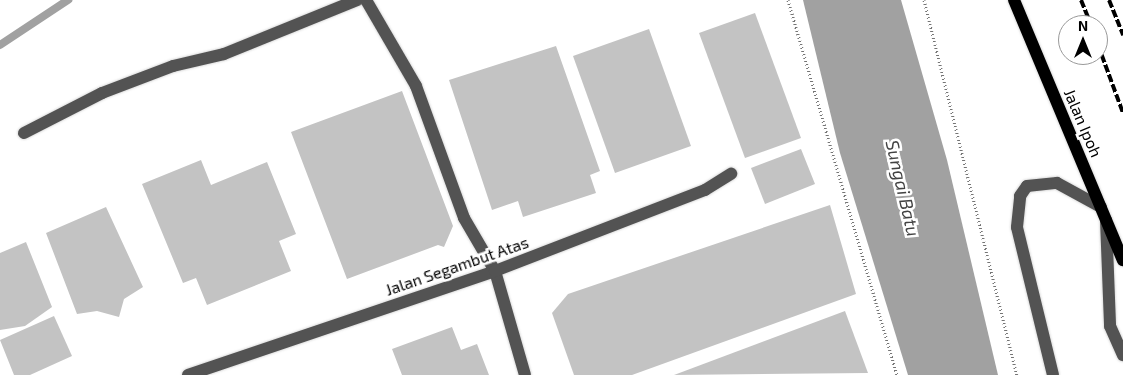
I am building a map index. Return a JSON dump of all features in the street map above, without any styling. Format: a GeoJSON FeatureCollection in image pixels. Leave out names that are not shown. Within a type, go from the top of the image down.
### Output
{"type":"FeatureCollection","features":[{"type":"Feature","properties":{"kind":"main road","name":"Jalan Ipoh"},"geometry":{"type":"LineString","coordinates":[[1014,0],[1123,260]]}},
{"type":"Feature","properties":{"kind":"street"},"geometry":{"type":"LineString","coordinates":[[24,133],[102,93],[174,66],[224,54],[357,0]]}},
{"type":"Feature","properties":{"kind":"street"},"geometry":{"type":"LineString","coordinates":[[366,0],[416,86],[464,218],[496,271],[525,375]]}},
{"type":"Feature","properties":{"kind":"street","name":"Jalan Segambut Atas"},"geometry":{"type":"LineString","coordinates":[[188,375],[496,271],[705,190],[731,174]]}},
{"type":"Feature","properties":{"kind":"street"},"geometry":{"type":"LineString","coordinates":[[1053,375],[1017,227],[1020,196],[1027,186],[1057,183],[1101,207]]}},
{"type":"Feature","properties":{"kind":"street"},"geometry":{"type":"LineString","coordinates":[[1106,219],[1110,326],[1123,355]]}},
{"type":"Feature","properties":{"kind":"path"},"geometry":{"type":"LineString","coordinates":[[788,0],[897,375]]}},
{"type":"Feature","properties":{"kind":"path"},"geometry":{"type":"LineString","coordinates":[[924,0],[1017,375]]}},
{"type":"Feature","properties":{"kind":"water","name":"Sungai Batu"},"geometry":{"type":"Polygon","coordinates":[[[803,0],[901,0],[947,160],[998,375],[908,375],[840,153],[803,0]]]}},
{"type":"Feature","properties":{"kind":"building"},"geometry":{"type":"Polygon","coordinates":[[[755,13],[801,138],[745,158],[699,33],[755,13]]]}},
{"type":"Feature","properties":{"kind":"building"},"geometry":{"type":"Polygon","coordinates":[[[649,29],[691,146],[615,173],[573,56],[649,29]]]}},
{"type":"Feature","properties":{"kind":"building"},"geometry":{"type":"Polygon","coordinates":[[[556,46],[600,171],[590,175],[596,193],[523,217],[518,201],[492,210],[449,80],[556,46]]]}},
{"type":"Feature","properties":{"kind":"building"},"geometry":{"type":"Polygon","coordinates":[[[402,91],[453,226],[444,247],[438,245],[347,279],[291,132],[402,91]]]}},
{"type":"Feature","properties":{"kind":"building"},"geometry":{"type":"Polygon","coordinates":[[[801,149],[815,184],[765,204],[751,168],[801,149]]]}},
{"type":"Feature","properties":{"kind":"building"},"geometry":{"type":"Polygon","coordinates":[[[201,160],[211,185],[267,162],[296,234],[279,241],[291,271],[207,305],[196,278],[183,283],[142,184],[201,160]]]}},
{"type":"Feature","properties":{"kind":"building"},"geometry":{"type":"Polygon","coordinates":[[[830,205],[856,294],[632,375],[574,375],[552,313],[568,294],[830,205]]]}},
{"type":"Feature","properties":{"kind":"building"},"geometry":{"type":"Polygon","coordinates":[[[106,207],[143,287],[124,299],[119,317],[97,311],[77,314],[46,233],[106,207]]]}},
{"type":"Feature","properties":{"kind":"building"},"geometry":{"type":"Polygon","coordinates":[[[26,242],[52,307],[25,326],[0,330],[0,253],[26,242]]]}},
{"type":"Feature","properties":{"kind":"building"},"geometry":{"type":"Polygon","coordinates":[[[845,311],[868,373],[674,375],[845,311]]]}},
{"type":"Feature","properties":{"kind":"building"},"geometry":{"type":"Polygon","coordinates":[[[54,316],[72,356],[30,375],[14,375],[0,340],[54,316]]]}},
{"type":"Feature","properties":{"kind":"building"},"geometry":{"type":"Polygon","coordinates":[[[452,327],[461,350],[477,344],[489,375],[402,375],[392,349],[452,327]]]}},
{"type":"Feature","properties":{"kind":"waterway"},"geometry":{"type":"LineString","coordinates":[[0,45],[68,0]]}},
{"type":"Feature","properties":{"kind":"railway"},"geometry":{"type":"LineString","coordinates":[[1081,0],[1087,15]]}},
{"type":"Feature","properties":{"kind":"railway"},"geometry":{"type":"LineString","coordinates":[[1109,0],[1123,35]]}},
{"type":"Feature","properties":{"kind":"railway"},"geometry":{"type":"LineString","coordinates":[[1105,65],[1123,113]]}}]}
